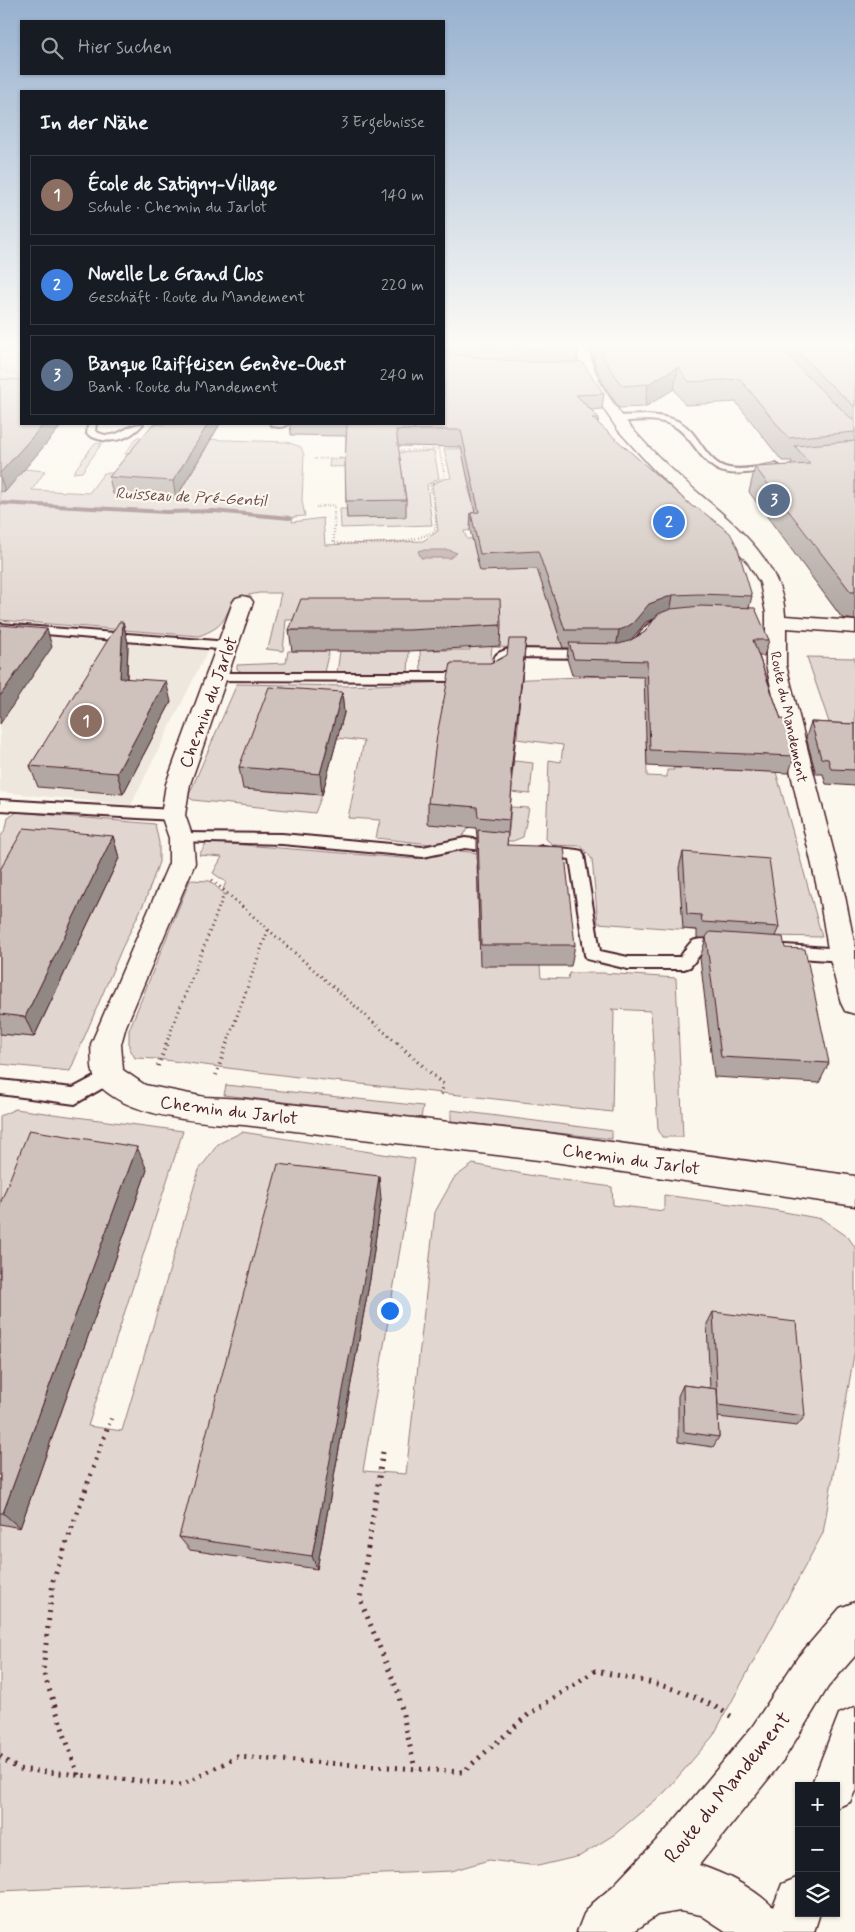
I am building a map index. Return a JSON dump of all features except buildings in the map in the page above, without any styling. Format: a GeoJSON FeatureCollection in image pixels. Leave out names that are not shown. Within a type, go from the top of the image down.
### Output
{"type":"FeatureCollection","features":[{"type":"Feature","properties":{"kind":"street","name":"Route du Mandement"},"geometry":{"type":"LineString","coordinates":[[631,436],[653,460],[741,544],[769,583],[773,594],[767,621],[776,665],[832,896],[843,955],[855,1003]]}},
{"type":"Feature","properties":{"kind":"street","name":"Chemin du Jarlot"},"geometry":{"type":"LineString","coordinates":[[243,602],[229,646],[178,784],[174,801],[178,839],[106,1044],[109,1076],[137,1096],[205,1110],[244,1112],[557,1148],[855,1191]]}},
{"type":"Feature","properties":{"kind":"street"},"geometry":{"type":"LineString","coordinates":[[767,621],[855,628]]}},
{"type":"Feature","properties":{"kind":"street","name":"Route du Mandement"},"geometry":{"type":"LineString","coordinates":[[616,1916],[686,1844],[768,1743],[813,1672],[855,1623]]}},
{"type":"Feature","properties":{"kind":"street"},"geometry":{"type":"LineString","coordinates":[[836,1782],[855,1730]]}},
{"type":"Feature","properties":{"kind":"street"},"geometry":{"type":"LineString","coordinates":[[616,1916],[660,1889],[691,1887],[721,1898],[754,1921],[762,1932]]}},
{"type":"Feature","properties":{"kind":"street"},"geometry":{"type":"LineString","coordinates":[[789,1932],[795,1913]]}},
{"type":"Feature","properties":{"kind":"lane"},"geometry":{"type":"LineString","coordinates":[[97,436],[114,438],[120,436]]}},
{"type":"Feature","properties":{"kind":"lane"},"geometry":{"type":"LineString","coordinates":[[691,436],[712,463],[726,471],[784,466]]}},
{"type":"Feature","properties":{"kind":"lane"},"geometry":{"type":"LineString","coordinates":[[620,653],[633,648],[653,624],[678,619]]}},
{"type":"Feature","properties":{"kind":"lane"},"geometry":{"type":"LineString","coordinates":[[0,627],[229,646]]}},
{"type":"Feature","properties":{"kind":"lane"},"geometry":{"type":"LineString","coordinates":[[217,677],[489,677],[500,673],[500,656],[509,653],[600,654]]}},
{"type":"Feature","properties":{"kind":"lane"},"geometry":{"type":"LineString","coordinates":[[0,805],[178,839],[282,838],[423,852],[465,843],[510,848]]}},
{"type":"Feature","properties":{"kind":"lane"},"geometry":{"type":"LineString","coordinates":[[528,850],[577,854],[593,956],[628,963],[684,964],[698,945],[737,948]]}},
{"type":"Feature","properties":{"kind":"lane"},"geometry":{"type":"LineString","coordinates":[[766,950],[843,955]]}},
{"type":"Feature","properties":{"kind":"lane"},"geometry":{"type":"LineString","coordinates":[[0,1087],[75,1096],[109,1076]]}},
{"type":"Feature","properties":{"kind":"path"},"geometry":{"type":"LineString","coordinates":[[316,507],[334,505],[334,543],[406,541],[425,538],[435,531],[436,521],[430,485],[445,477],[439,449],[394,451],[395,456]]}},
{"type":"Feature","properties":{"kind":"path"},"geometry":{"type":"LineString","coordinates":[[314,459],[350,458]]}},
{"type":"Feature","properties":{"kind":"path"},"geometry":{"type":"LineString","coordinates":[[178,839],[199,868],[443,1084],[434,1134]]}},
{"type":"Feature","properties":{"kind":"path"},"geometry":{"type":"LineString","coordinates":[[157,1069],[226,892]]}},
{"type":"Feature","properties":{"kind":"path"},"geometry":{"type":"LineString","coordinates":[[215,1076],[268,930]]}},
{"type":"Feature","properties":{"kind":"path"},"geometry":{"type":"LineString","coordinates":[[78,1775],[43,1671],[53,1581],[112,1416]]}},
{"type":"Feature","properties":{"kind":"path"},"geometry":{"type":"LineString","coordinates":[[383,1452],[360,1599],[398,1692],[415,1769]]}},
{"type":"Feature","properties":{"kind":"path"},"geometry":{"type":"LineString","coordinates":[[0,1756],[18,1770],[182,1785],[237,1757],[463,1772],[529,1714],[595,1671],[662,1684],[714,1704],[768,1743]]}},
{"type":"Feature","properties":{"kind":"shaded area"},"geometry":{"type":"Polygon","coordinates":[[[137,437],[287,442],[301,447],[304,455],[302,501],[305,516],[293,517],[292,522],[323,518],[325,545],[423,541],[438,531],[432,484],[451,478],[444,449],[515,448],[521,486],[468,487],[472,500],[523,526],[464,531],[467,539],[534,535],[577,649],[492,647],[491,657],[494,666],[481,673],[421,673],[420,650],[470,650],[468,619],[286,620],[283,651],[265,649],[269,645],[281,593],[259,593],[234,598],[222,622],[199,636],[0,620],[0,491],[5,491],[24,469],[45,471],[32,490],[89,493],[104,473],[190,474],[207,447],[150,444],[142,455],[125,454],[137,437]]]}},
{"type":"Feature","properties":{"kind":"shaded area"},"geometry":{"type":"Polygon","coordinates":[[[102,443],[82,472],[73,473],[94,444],[102,443]]]}},
{"type":"Feature","properties":{"kind":"shaded area"},"geometry":{"type":"Polygon","coordinates":[[[434,451],[439,478],[427,485],[432,525],[341,528],[340,509],[347,509],[347,518],[398,465],[329,467],[330,459],[398,458],[397,453],[434,451]]]}},
{"type":"Feature","properties":{"kind":"shaded area"},"geometry":{"type":"Polygon","coordinates":[[[449,550],[457,553],[450,558],[421,558],[418,551],[449,550]]]}},
{"type":"Feature","properties":{"kind":"shaded area"},"geometry":{"type":"Polygon","coordinates":[[[0,633],[208,650],[131,805],[0,792],[0,633]]]}},
{"type":"Feature","properties":{"kind":"shaded area"},"geometry":{"type":"Polygon","coordinates":[[[288,651],[329,651],[324,672],[242,672],[237,669],[237,665],[286,663],[288,651]]]}},
{"type":"Feature","properties":{"kind":"shaded area"},"geometry":{"type":"Polygon","coordinates":[[[340,651],[409,651],[408,674],[337,673],[340,651]]]}},
{"type":"Feature","properties":{"kind":"shaded area"},"geometry":{"type":"Polygon","coordinates":[[[807,657],[855,658],[855,739],[834,737],[807,657]]]}},
{"type":"Feature","properties":{"kind":"shaded area"},"geometry":{"type":"Polygon","coordinates":[[[608,676],[656,676],[646,737],[647,776],[667,777],[667,770],[674,770],[673,768],[776,772],[822,937],[772,936],[598,923],[592,859],[581,846],[553,845],[546,839],[549,760],[561,762],[563,745],[517,739],[519,714],[446,709],[429,823],[469,827],[460,840],[430,844],[376,838],[380,820],[348,818],[364,741],[337,738],[246,789],[322,795],[315,813],[193,800],[188,797],[237,684],[347,686],[608,676]]]}},
{"type":"Feature","properties":{"kind":"shaded area"},"geometry":{"type":"Polygon","coordinates":[[[514,761],[533,763],[530,794],[510,792],[514,761]]]}},
{"type":"Feature","properties":{"kind":"shaded area"},"geometry":{"type":"Polygon","coordinates":[[[511,807],[529,808],[523,837],[513,841],[481,841],[509,831],[511,807]]]}},
{"type":"Feature","properties":{"kind":"shaded area"},"geometry":{"type":"Polygon","coordinates":[[[17,812],[155,824],[159,843],[159,862],[145,901],[122,948],[70,1071],[0,1064],[0,1034],[34,1037],[119,858],[0,882],[0,838],[6,828],[8,818],[17,812]]]}},
{"type":"Feature","properties":{"kind":"shaded area"},"geometry":{"type":"Polygon","coordinates":[[[207,842],[414,859],[461,851],[509,857],[477,866],[479,930],[540,966],[541,978],[568,979],[569,973],[603,973],[676,978],[683,1137],[662,1137],[658,1129],[651,1011],[611,1009],[614,1011],[612,1112],[135,1058],[129,1047],[129,1030],[190,880],[210,881],[222,892],[226,882],[213,873],[222,857],[199,855],[207,842]]]}},
{"type":"Feature","properties":{"kind":"shaded area"},"geometry":{"type":"Polygon","coordinates":[[[226,1085],[423,1106],[421,1118],[224,1095],[226,1085]]]}},
{"type":"Feature","properties":{"kind":"shaded area"},"geometry":{"type":"Polygon","coordinates":[[[15,1109],[183,1131],[88,1426],[122,1431],[199,1170],[218,1144],[242,1132],[415,1159],[363,1471],[406,1474],[435,1212],[454,1178],[473,1164],[528,1175],[612,1187],[613,1205],[664,1211],[664,1195],[768,1209],[822,1219],[848,1237],[855,1247],[855,1349],[823,1533],[713,1736],[665,1792],[615,1834],[580,1856],[538,1866],[489,1860],[451,1871],[0,1891],[0,1116],[15,1109]]]}},
{"type":"Feature","properties":{"kind":"shaded area"},"geometry":{"type":"Polygon","coordinates":[[[451,1110],[612,1131],[612,1139],[451,1121],[451,1110]]]}},
{"type":"Feature","properties":{"kind":"waterway","name":"Ruisseau de Pré-Gentil"},"geometry":{"type":"LineString","coordinates":[[0,503],[166,512],[214,511],[290,518]]}},
{"type":"Feature","properties":{"kind":"place","name":"Banque Raiffeisen Genève-Ouest"},"geometry":{"type":"Point","coordinates":[774,500]}},
{"type":"Feature","properties":{"kind":"place","name":"Novelle Le Grand Clos"},"geometry":{"type":"Point","coordinates":[669,522]}},
{"type":"Feature","properties":{"kind":"place","name":"École de Satigny-Village"},"geometry":{"type":"Point","coordinates":[86,721]}}]}
